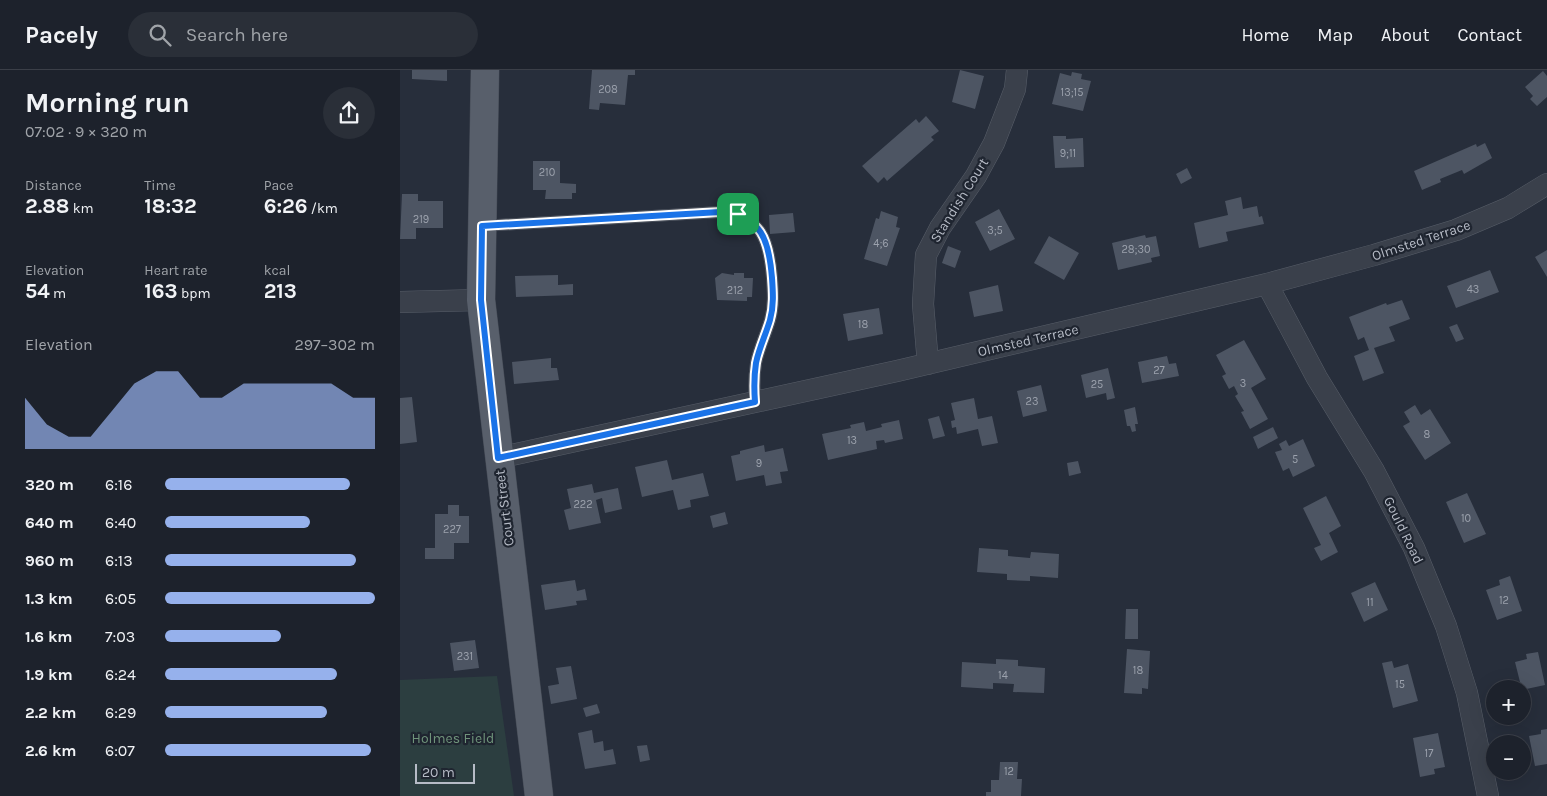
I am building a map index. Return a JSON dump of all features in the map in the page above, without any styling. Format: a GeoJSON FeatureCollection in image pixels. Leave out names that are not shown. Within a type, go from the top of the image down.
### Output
{"type":"FeatureCollection","features":[{"type":"Feature","properties":{"kind":"main road","name":"Court Street"},"geometry":{"type":"LineString","coordinates":[[485,70],[481,300],[539,796]]}},
{"type":"Feature","properties":{"kind":"street","name":"Standish Court"},"geometry":{"type":"LineString","coordinates":[[928,364],[923,304],[926,255],[940,228],[976,176],[994,143],[1015,89],[1017,70]]}},
{"type":"Feature","properties":{"kind":"street","name":"Olmsted Terrace"},"geometry":{"type":"LineString","coordinates":[[498,458],[928,364],[1267,284],[1374,255],[1456,230],[1508,208],[1547,184]]}},
{"type":"Feature","properties":{"kind":"street","name":"Gould Road"},"geometry":{"type":"LineString","coordinates":[[1267,284],[1317,378],[1374,471],[1414,548],[1446,626],[1466,693],[1488,796]]}},
{"type":"Feature","properties":{"kind":"street"},"geometry":{"type":"LineString","coordinates":[[400,302],[481,300]]}},
{"type":"Feature","properties":{"kind":"lane"},"geometry":{"type":"LineString","coordinates":[[482,226],[720,212],[738,214],[752,222],[764,236],[770,253],[774,301],[771,319],[756,362],[755,402]]}},
{"type":"Feature","properties":{"kind":"green space","name":"Holmes Field"},"geometry":{"type":"Polygon","coordinates":[[[497,676],[514,796],[400,796],[400,680],[497,676]]]}},
{"type":"Feature","properties":{"kind":"building"},"geometry":{"type":"Polygon","coordinates":[[[412,70],[447,70],[447,81],[412,79],[412,70]]]}},
{"type":"Feature","properties":{"kind":"building"},"geometry":{"type":"Polygon","coordinates":[[[592,70],[635,70],[635,75],[628,75],[625,105],[600,103],[599,110],[589,109],[592,70]]]}},
{"type":"Feature","properties":{"kind":"building"},"geometry":{"type":"Polygon","coordinates":[[[960,70],[984,76],[975,109],[952,102],[960,70]]]}},
{"type":"Feature","properties":{"kind":"building"},"geometry":{"type":"Polygon","coordinates":[[[1543,71],[1547,76],[1547,97],[1537,106],[1530,99],[1533,96],[1525,87],[1543,71]]]}},
{"type":"Feature","properties":{"kind":"building"},"geometry":{"type":"Polygon","coordinates":[[[1072,72],[1082,74],[1081,79],[1091,81],[1083,111],[1052,104],[1060,73],[1071,76],[1072,72]]]}},
{"type":"Feature","properties":{"kind":"building"},"geometry":{"type":"Polygon","coordinates":[[[926,116],[939,131],[931,137],[934,140],[887,181],[884,177],[878,183],[862,166],[916,119],[919,123],[926,116]]]}},
{"type":"Feature","properties":{"kind":"building"},"geometry":{"type":"Polygon","coordinates":[[[1053,136],[1066,136],[1066,139],[1083,138],[1084,167],[1055,168],[1053,136]]]}},
{"type":"Feature","properties":{"kind":"building"},"geometry":{"type":"Polygon","coordinates":[[[1485,143],[1492,158],[1464,174],[1462,170],[1440,179],[1441,182],[1422,190],[1414,171],[1476,144],[1477,147],[1485,143]]]}},
{"type":"Feature","properties":{"kind":"building"},"geometry":{"type":"Polygon","coordinates":[[[533,161],[560,161],[560,183],[576,184],[576,193],[572,193],[572,199],[545,199],[546,190],[533,190],[533,161]]]}},
{"type":"Feature","properties":{"kind":"building"},"geometry":{"type":"Polygon","coordinates":[[[1187,168],[1192,178],[1181,184],[1176,174],[1187,168]]]}},
{"type":"Feature","properties":{"kind":"building"},"geometry":{"type":"Polygon","coordinates":[[[402,194],[418,194],[418,201],[443,201],[443,228],[416,228],[416,239],[400,239],[402,194]]]}},
{"type":"Feature","properties":{"kind":"building"},"geometry":{"type":"Polygon","coordinates":[[[1241,197],[1243,209],[1257,206],[1259,217],[1262,216],[1264,224],[1226,232],[1228,241],[1199,248],[1194,223],[1228,215],[1225,201],[1241,197]]]}},
{"type":"Feature","properties":{"kind":"building"},"geometry":{"type":"Polygon","coordinates":[[[999,209],[1015,239],[990,251],[975,222],[999,209]]]}},
{"type":"Feature","properties":{"kind":"building"},"geometry":{"type":"Polygon","coordinates":[[[881,211],[898,217],[896,227],[900,228],[887,266],[864,259],[876,218],[879,219],[881,211]]]}},
{"type":"Feature","properties":{"kind":"building"},"geometry":{"type":"Polygon","coordinates":[[[793,213],[795,232],[770,234],[769,215],[793,213]]]}},
{"type":"Feature","properties":{"kind":"building"},"geometry":{"type":"Polygon","coordinates":[[[1145,235],[1146,238],[1156,236],[1160,256],[1151,258],[1152,262],[1118,270],[1112,243],[1145,235]]]}},
{"type":"Feature","properties":{"kind":"building"},"geometry":{"type":"Polygon","coordinates":[[[1049,236],[1079,253],[1064,280],[1034,263],[1049,236]]]}},
{"type":"Feature","properties":{"kind":"building"},"geometry":{"type":"Polygon","coordinates":[[[948,246],[961,251],[955,268],[942,263],[948,246]]]}},
{"type":"Feature","properties":{"kind":"building"},"geometry":{"type":"Polygon","coordinates":[[[1547,250],[1547,277],[1535,257],[1547,250]]]}},
{"type":"Feature","properties":{"kind":"building"},"geometry":{"type":"Polygon","coordinates":[[[1490,270],[1499,292],[1456,308],[1447,286],[1490,270]]]}},
{"type":"Feature","properties":{"kind":"building"},"geometry":{"type":"Polygon","coordinates":[[[722,273],[734,275],[734,273],[744,273],[744,278],[753,278],[752,297],[747,297],[747,301],[717,300],[715,278],[722,273]]]}},
{"type":"Feature","properties":{"kind":"building"},"geometry":{"type":"Polygon","coordinates":[[[558,275],[558,285],[573,284],[573,295],[516,297],[515,276],[558,275]]]}},
{"type":"Feature","properties":{"kind":"building"},"geometry":{"type":"Polygon","coordinates":[[[998,285],[1003,311],[974,317],[969,292],[998,285]]]}},
{"type":"Feature","properties":{"kind":"building"},"geometry":{"type":"Polygon","coordinates":[[[1402,300],[1410,319],[1389,327],[1395,341],[1374,348],[1384,373],[1363,381],[1354,356],[1369,350],[1364,337],[1358,340],[1349,317],[1386,303],[1387,305],[1402,300]]]}},
{"type":"Feature","properties":{"kind":"building"},"geometry":{"type":"Polygon","coordinates":[[[879,308],[883,334],[848,341],[843,314],[879,308]]]}},
{"type":"Feature","properties":{"kind":"building"},"geometry":{"type":"Polygon","coordinates":[[[1457,324],[1464,339],[1456,342],[1449,327],[1457,324]]]}},
{"type":"Feature","properties":{"kind":"building"},"geometry":{"type":"Polygon","coordinates":[[[1244,340],[1266,379],[1251,388],[1268,419],[1250,429],[1241,412],[1244,411],[1235,396],[1238,394],[1234,386],[1229,389],[1222,376],[1226,374],[1216,355],[1244,340]]]}},
{"type":"Feature","properties":{"kind":"building"},"geometry":{"type":"Polygon","coordinates":[[[1167,356],[1169,364],[1176,363],[1179,376],[1142,383],[1138,362],[1167,356]]]}},
{"type":"Feature","properties":{"kind":"building"},"geometry":{"type":"Polygon","coordinates":[[[551,358],[551,368],[557,368],[559,380],[514,384],[512,362],[551,358]]]}},
{"type":"Feature","properties":{"kind":"building"},"geometry":{"type":"Polygon","coordinates":[[[1108,368],[1115,398],[1107,400],[1106,393],[1086,398],[1081,375],[1108,368]]]}},
{"type":"Feature","properties":{"kind":"building"},"geometry":{"type":"Polygon","coordinates":[[[1041,385],[1047,411],[1023,417],[1017,391],[1041,385]]]}},
{"type":"Feature","properties":{"kind":"building"},"geometry":{"type":"Polygon","coordinates":[[[412,397],[417,442],[400,444],[400,398],[412,397]]]}},
{"type":"Feature","properties":{"kind":"building"},"geometry":{"type":"Polygon","coordinates":[[[974,398],[978,419],[992,416],[998,443],[982,446],[978,429],[957,434],[956,427],[952,428],[951,421],[955,420],[951,403],[974,398]]]}},
{"type":"Feature","properties":{"kind":"building"},"geometry":{"type":"Polygon","coordinates":[[[1415,405],[1421,415],[1430,409],[1451,443],[1425,460],[1403,426],[1410,422],[1404,412],[1415,405]]]}},
{"type":"Feature","properties":{"kind":"building"},"geometry":{"type":"Polygon","coordinates":[[[1135,407],[1138,424],[1135,424],[1136,431],[1132,432],[1130,426],[1127,426],[1124,410],[1135,407]]]}},
{"type":"Feature","properties":{"kind":"building"},"geometry":{"type":"Polygon","coordinates":[[[939,416],[945,436],[933,439],[928,419],[939,416]]]}},
{"type":"Feature","properties":{"kind":"building"},"geometry":{"type":"Polygon","coordinates":[[[899,420],[903,439],[885,443],[884,440],[876,441],[877,449],[828,460],[822,434],[851,428],[850,425],[864,422],[866,431],[882,427],[881,424],[899,420]]]}},
{"type":"Feature","properties":{"kind":"building"},"geometry":{"type":"Polygon","coordinates":[[[1273,427],[1278,438],[1258,449],[1253,437],[1273,427]]]}},
{"type":"Feature","properties":{"kind":"building"},"geometry":{"type":"Polygon","coordinates":[[[1303,439],[1315,466],[1293,477],[1289,468],[1283,471],[1275,452],[1282,450],[1279,444],[1286,440],[1289,446],[1303,439]]]}},
{"type":"Feature","properties":{"kind":"building"},"geometry":{"type":"Polygon","coordinates":[[[764,445],[765,452],[783,448],[788,471],[780,472],[782,483],[766,486],[764,475],[736,481],[731,456],[740,454],[740,451],[764,445]]]}},
{"type":"Feature","properties":{"kind":"building"},"geometry":{"type":"Polygon","coordinates":[[[667,460],[672,480],[703,473],[709,496],[690,500],[691,507],[678,510],[673,490],[642,497],[635,467],[667,460]]]}},
{"type":"Feature","properties":{"kind":"building"},"geometry":{"type":"Polygon","coordinates":[[[1078,461],[1081,473],[1069,476],[1067,463],[1078,461]]]}},
{"type":"Feature","properties":{"kind":"building"},"geometry":{"type":"Polygon","coordinates":[[[592,484],[594,493],[618,488],[622,509],[605,513],[602,498],[596,500],[601,523],[569,530],[564,510],[571,508],[567,489],[592,484]]]}},
{"type":"Feature","properties":{"kind":"building"},"geometry":{"type":"Polygon","coordinates":[[[1467,493],[1486,534],[1464,543],[1446,502],[1467,493]]]}},
{"type":"Feature","properties":{"kind":"building"},"geometry":{"type":"Polygon","coordinates":[[[1326,496],[1341,526],[1329,533],[1338,552],[1321,561],[1314,548],[1321,545],[1303,508],[1326,496]]]}},
{"type":"Feature","properties":{"kind":"building"},"geometry":{"type":"Polygon","coordinates":[[[448,505],[459,505],[459,516],[469,516],[469,543],[454,543],[454,559],[425,559],[425,548],[435,548],[435,514],[448,514],[448,505]]]}},
{"type":"Feature","properties":{"kind":"building"},"geometry":{"type":"Polygon","coordinates":[[[725,512],[728,524],[713,528],[710,516],[725,512]]]}},
{"type":"Feature","properties":{"kind":"building"},"geometry":{"type":"Polygon","coordinates":[[[979,548],[1008,550],[1008,556],[1030,558],[1031,552],[1059,554],[1058,578],[1030,576],[1030,581],[1007,580],[1007,574],[977,572],[979,548]]]}},
{"type":"Feature","properties":{"kind":"building"},"geometry":{"type":"Polygon","coordinates":[[[1510,576],[1522,611],[1497,620],[1486,590],[1500,585],[1499,580],[1510,576]]]}},
{"type":"Feature","properties":{"kind":"building"},"geometry":{"type":"Polygon","coordinates":[[[575,580],[577,591],[585,589],[587,600],[576,601],[577,605],[545,610],[541,585],[575,580]]]}},
{"type":"Feature","properties":{"kind":"building"},"geometry":{"type":"Polygon","coordinates":[[[1375,582],[1388,610],[1364,622],[1351,593],[1375,582]]]}},
{"type":"Feature","properties":{"kind":"building"},"geometry":{"type":"Polygon","coordinates":[[[1126,609],[1138,609],[1138,639],[1125,639],[1126,609]]]}},
{"type":"Feature","properties":{"kind":"building"},"geometry":{"type":"Polygon","coordinates":[[[475,640],[479,668],[454,671],[450,643],[475,640]]]}},
{"type":"Feature","properties":{"kind":"building"},"geometry":{"type":"Polygon","coordinates":[[[1127,649],[1150,651],[1148,689],[1142,688],[1142,694],[1124,693],[1127,649]]]}},
{"type":"Feature","properties":{"kind":"building"},"geometry":{"type":"Polygon","coordinates":[[[1538,652],[1545,685],[1531,688],[1531,680],[1520,680],[1515,662],[1527,659],[1526,654],[1538,652]]]}},
{"type":"Feature","properties":{"kind":"building"},"geometry":{"type":"Polygon","coordinates":[[[996,659],[1018,660],[1018,666],[1045,668],[1044,693],[1013,692],[1014,684],[993,683],[993,689],[961,687],[962,662],[996,664],[996,659]]]}},
{"type":"Feature","properties":{"kind":"building"},"geometry":{"type":"Polygon","coordinates":[[[1392,661],[1394,668],[1408,664],[1418,701],[1393,708],[1382,663],[1392,661]]]}},
{"type":"Feature","properties":{"kind":"building"},"geometry":{"type":"Polygon","coordinates":[[[571,666],[577,699],[551,704],[548,686],[559,684],[556,668],[571,666]]]}},
{"type":"Feature","properties":{"kind":"building"},"geometry":{"type":"Polygon","coordinates":[[[597,704],[600,713],[586,717],[583,708],[597,704]]]}},
{"type":"Feature","properties":{"kind":"building"},"geometry":{"type":"Polygon","coordinates":[[[1547,729],[1547,764],[1535,766],[1531,736],[1541,734],[1541,730],[1547,729]]]}},
{"type":"Feature","properties":{"kind":"building"},"geometry":{"type":"Polygon","coordinates":[[[592,730],[594,743],[603,741],[604,751],[613,749],[616,764],[585,769],[578,733],[592,730]]]}},
{"type":"Feature","properties":{"kind":"building"},"geometry":{"type":"Polygon","coordinates":[[[1438,733],[1445,767],[1434,769],[1435,774],[1420,777],[1413,738],[1438,733]]]}},
{"type":"Feature","properties":{"kind":"building"},"geometry":{"type":"Polygon","coordinates":[[[647,745],[650,760],[640,762],[637,746],[647,745]]]}},
{"type":"Feature","properties":{"kind":"building"},"geometry":{"type":"Polygon","coordinates":[[[1000,762],[1018,762],[1017,779],[1022,779],[1021,796],[986,796],[986,792],[991,792],[991,780],[999,780],[1000,762]]]}},
{"type":"Feature","properties":{"kind":"route"},"geometry":{"type":"LineString","coordinates":[[720,212],[738,214],[752,222],[764,236],[770,253],[774,301],[771,319],[756,362],[754,379],[755,402],[498,458],[481,300],[482,226],[720,212]]}}]}
